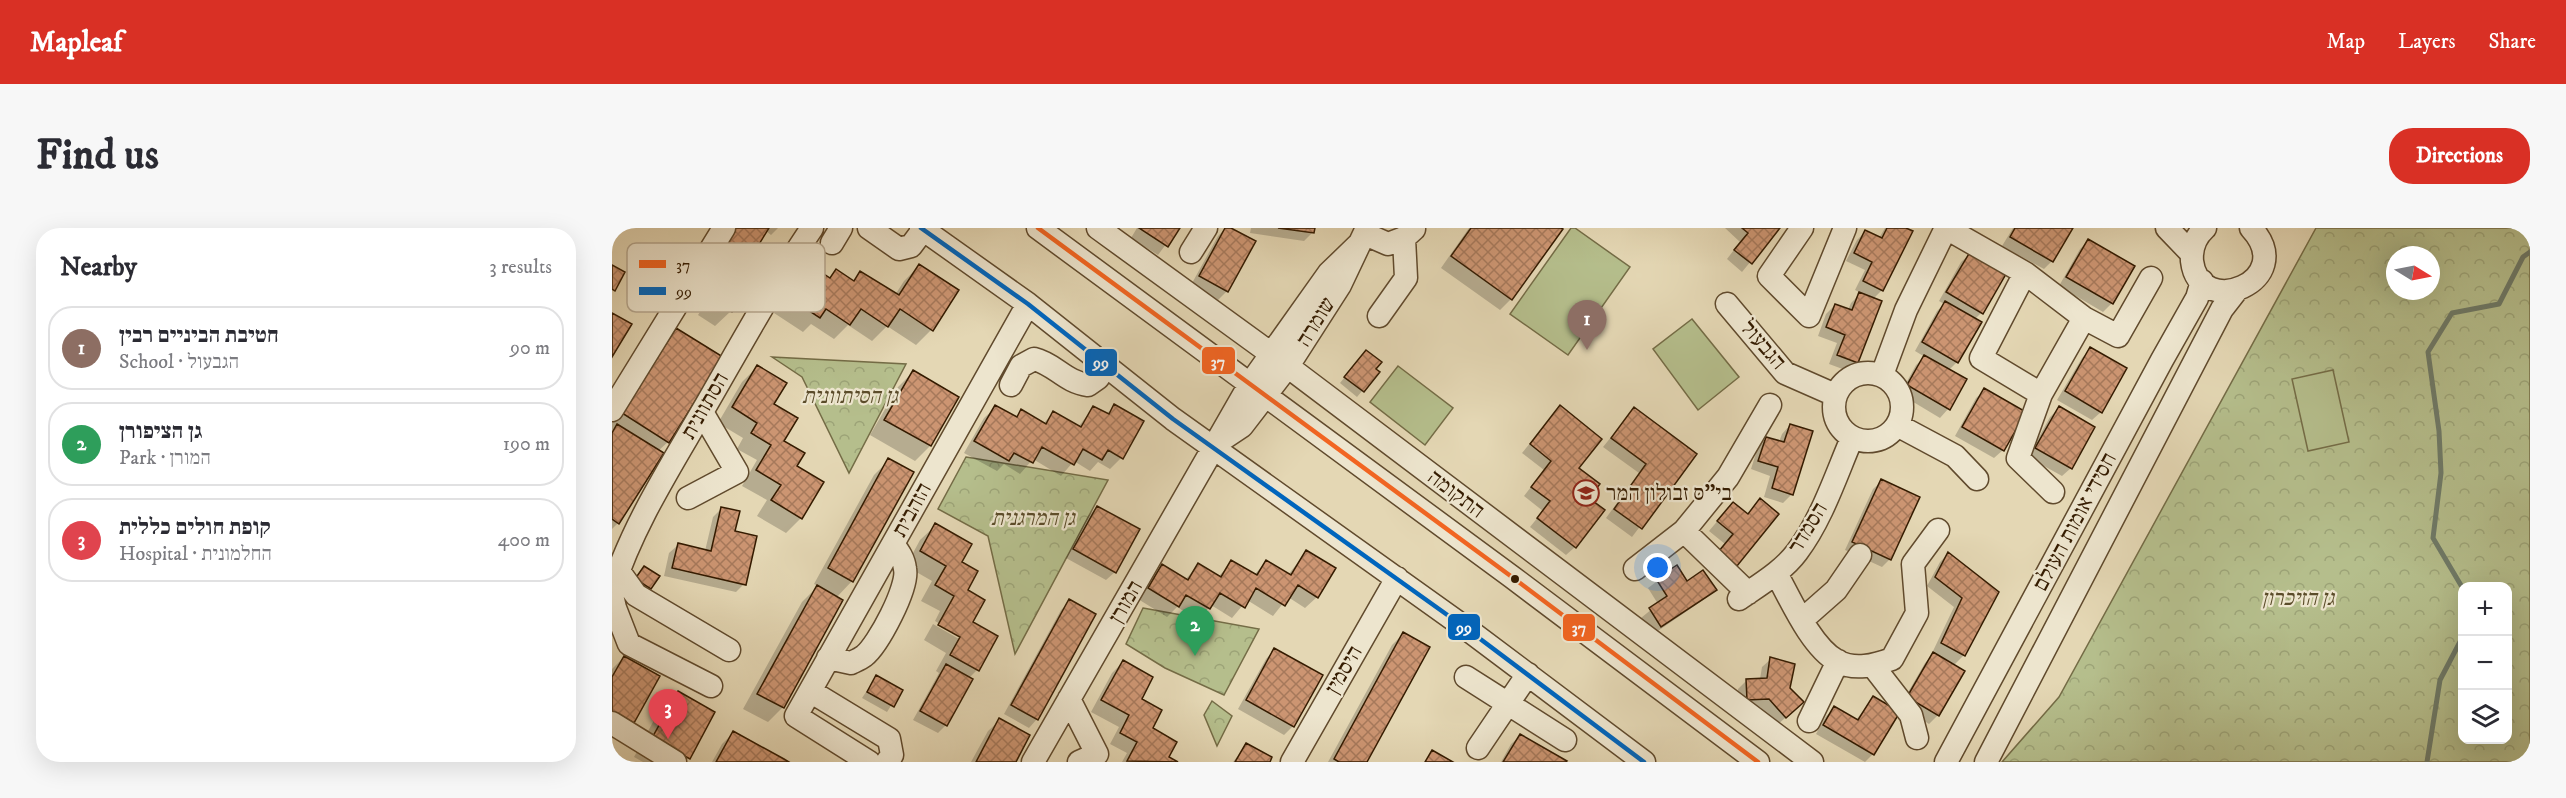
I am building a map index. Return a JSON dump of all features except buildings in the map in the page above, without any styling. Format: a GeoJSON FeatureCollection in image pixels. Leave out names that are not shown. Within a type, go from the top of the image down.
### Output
{"type":"FeatureCollection","features":[{"type":"Feature","properties":{"kind":"street"},"geometry":{"type":"LineString","coordinates":[[715,243],[724,228]]}},
{"type":"Feature","properties":{"kind":"street","name":"הסתוונית"},"geometry":{"type":"LineString","coordinates":[[802,243],[812,228]]}},
{"type":"Feature","properties":{"kind":"street"},"geometry":{"type":"LineString","coordinates":[[869,228],[899,249],[911,246],[922,229],[1028,304],[1173,419],[1217,445],[1644,762]]}},
{"type":"Feature","properties":{"kind":"street","name":"התקומה"},"geometry":{"type":"LineString","coordinates":[[1038,228],[1512,577],[1758,762]]}},
{"type":"Feature","properties":{"kind":"street","name":"התקומה"},"geometry":{"type":"LineString","coordinates":[[1098,228],[1279,360],[1812,762]]}},
{"type":"Feature","properties":{"kind":"street"},"geometry":{"type":"LineString","coordinates":[[1191,252],[1206,228]]}},
{"type":"Feature","properties":{"kind":"street"},"geometry":{"type":"LineString","coordinates":[[1802,228],[1769,276],[1809,316],[1845,228]]}},
{"type":"Feature","properties":{"kind":"street"},"geometry":{"type":"LineString","coordinates":[[1882,375],[1906,310],[1946,228],[2025,273],[2084,318],[2118,336],[2151,278]]}},
{"type":"Feature","properties":{"kind":"street"},"geometry":{"type":"LineString","coordinates":[[2168,228],[2192,254]]}},
{"type":"Feature","properties":{"kind":"street"},"geometry":{"type":"LineString","coordinates":[[2205,228],[2194,243],[2193,266],[2202,281],[2216,290],[2236,291]]}},
{"type":"Feature","properties":{"kind":"street"},"geometry":{"type":"LineString","coordinates":[[1364,235],[1388,244],[1410,233]]}},
{"type":"Feature","properties":{"kind":"street"},"geometry":{"type":"LineString","coordinates":[[1379,316],[1406,278],[1410,233]]}},
{"type":"Feature","properties":{"kind":"street","name":"חסידי אומות העולם"},"geometry":{"type":"LineString","coordinates":[[1986,762],[2222,309],[2236,291],[2253,281],[2259,272],[2263,263],[2260,233]]}},
{"type":"Feature","properties":{"kind":"street","name":"שומרה"},"geometry":{"type":"LineString","coordinates":[[1258,390],[1303,326],[1340,285],[1364,235]]}},
{"type":"Feature","properties":{"kind":"street"},"geometry":{"type":"LineString","coordinates":[[2025,273],[1981,358],[2041,394]]}},
{"type":"Feature","properties":{"kind":"street","name":"חסידי אומות העולם"},"geometry":{"type":"LineString","coordinates":[[1946,762],[2197,298],[2202,281]]}},
{"type":"Feature","properties":{"kind":"street","name":"הזהבית"},"geometry":{"type":"LineString","coordinates":[[869,762],[796,716],[1028,304]]}},
{"type":"Feature","properties":{"kind":"street","name":"הגבעול"},"geometry":{"type":"LineString","coordinates":[[1727,304],[1785,373],[1835,395]]}},
{"type":"Feature","properties":{"kind":"street"},"geometry":{"type":"LineString","coordinates":[[612,410],[672,312]]}},
{"type":"Feature","properties":{"kind":"street","name":"הסתוונית"},"geometry":{"type":"LineString","coordinates":[[615,580],[622,559],[661,482],[759,312]]}},
{"type":"Feature","properties":{"kind":"street"},"geometry":{"type":"LineString","coordinates":[[2053,492],[2018,458],[2041,394],[2084,318]]}},
{"type":"Feature","properties":{"kind":"street"},"geometry":{"type":"LineString","coordinates":[[1234,327],[1256,333],[1303,326],[1313,386]]}},
{"type":"Feature","properties":{"kind":"street"},"geometry":{"type":"LineString","coordinates":[[1011,385],[1021,366],[1034,359],[1046,362],[1074,383],[1088,385],[1098,378],[1106,366]]}},
{"type":"Feature","properties":{"kind":"street"},"geometry":{"type":"LineString","coordinates":[[1860,373],[1882,375],[1892,381],[1899,391],[1902,414],[1897,425],[1886,436],[1878,440],[1852,438],[1844,432],[1834,414],[1835,395],[1850,377],[1860,373]]}},
{"type":"Feature","properties":{"kind":"street","name":"המורן"},"geometry":{"type":"LineString","coordinates":[[1217,445],[1242,426],[1258,390]]}},
{"type":"Feature","properties":{"kind":"street","name":"המורן"},"geometry":{"type":"LineString","coordinates":[[1033,762],[1217,445],[1258,390]]}},
{"type":"Feature","properties":{"kind":"street"},"geometry":{"type":"LineString","coordinates":[[1635,569],[1684,531],[1728,477],[1770,405]]}},
{"type":"Feature","properties":{"kind":"street"},"geometry":{"type":"LineString","coordinates":[[688,498],[737,472],[702,412]]}},
{"type":"Feature","properties":{"kind":"street"},"geometry":{"type":"LineString","coordinates":[[1242,426],[1257,418],[1277,413],[1294,416]]}},
{"type":"Feature","properties":{"kind":"street"},"geometry":{"type":"LineString","coordinates":[[1897,425],[1955,456],[1977,479]]}},
{"type":"Feature","properties":{"kind":"street","name":"הסמדר"},"geometry":{"type":"LineString","coordinates":[[1684,531],[1744,596],[1776,573],[1797,552],[1819,514],[1852,438]]}},
{"type":"Feature","properties":{"kind":"street"},"geometry":{"type":"LineString","coordinates":[[1776,573],[1802,620],[1821,647],[1838,661],[1857,667],[1873,666],[1892,659],[1917,613],[1913,564],[1938,530]]}},
{"type":"Feature","properties":{"kind":"street"},"geometry":{"type":"LineString","coordinates":[[828,658],[851,663],[865,655],[879,636],[905,586],[906,570],[901,555],[893,544]]}},
{"type":"Feature","properties":{"kind":"street"},"geometry":{"type":"LineString","coordinates":[[1802,620],[1836,590],[1860,555]]}},
{"type":"Feature","properties":{"kind":"street","name":"היסמין"},"geometry":{"type":"LineString","coordinates":[[1292,762],[1397,578]]}},
{"type":"Feature","properties":{"kind":"street"},"geometry":{"type":"LineString","coordinates":[[615,580],[729,650]]}},
{"type":"Feature","properties":{"kind":"street"},"geometry":{"type":"LineString","coordinates":[[612,595],[629,644],[711,686]]}},
{"type":"Feature","properties":{"kind":"street"},"geometry":{"type":"LineString","coordinates":[[1809,722],[1838,661]]}},
{"type":"Feature","properties":{"kind":"street"},"geometry":{"type":"LineString","coordinates":[[1873,666],[1911,715],[1917,738]]}},
{"type":"Feature","properties":{"kind":"street"},"geometry":{"type":"LineString","coordinates":[[1478,748],[1528,674]]}},
{"type":"Feature","properties":{"kind":"street"},"geometry":{"type":"LineString","coordinates":[[1466,677],[1565,740]]}},
{"type":"Feature","properties":{"kind":"street"},"geometry":{"type":"LineString","coordinates":[[810,691],[889,739],[892,755],[887,762]]}},
{"type":"Feature","properties":{"kind":"street"},"geometry":{"type":"LineString","coordinates":[[1069,699],[1097,754],[1079,762]]}},
{"type":"Feature","properties":{"kind":"street"},"geometry":{"type":"LineString","coordinates":[[612,723],[675,762]]}},
{"type":"Feature","properties":{"kind":"green space"},"geometry":{"type":"Polygon","coordinates":[[[1571,228],[1575,228],[1630,267],[1568,355],[1510,314],[1571,228]]]}},
{"type":"Feature","properties":{"kind":"green space","name":"גן הזיכרון"},"geometry":{"type":"Polygon","coordinates":[[[2316,228],[2530,228],[2530,762],[2002,762],[2059,697],[2316,228]]]}},
{"type":"Feature","properties":{"kind":"green space"},"geometry":{"type":"Polygon","coordinates":[[[1692,319],[1739,377],[1698,410],[1653,349],[1692,319]]]}},
{"type":"Feature","properties":{"kind":"green space","name":"גן הסיתוונית"},"geometry":{"type":"Polygon","coordinates":[[[772,357],[906,364],[849,473],[802,377],[772,357]]]}},
{"type":"Feature","properties":{"kind":"green space"},"geometry":{"type":"Polygon","coordinates":[[[1398,366],[1453,408],[1425,445],[1370,402],[1398,366]]]}},
{"type":"Feature","properties":{"kind":"green space"},"geometry":{"type":"Polygon","coordinates":[[[2333,370],[2349,442],[2308,451],[2292,379],[2333,370]]]}},
{"type":"Feature","properties":{"kind":"green space","name":"גן המרגנית"},"geometry":{"type":"Polygon","coordinates":[[[966,457],[1108,480],[1015,654],[988,536],[938,509],[966,457]]]}},
{"type":"Feature","properties":{"kind":"green space"},"geometry":{"type":"Polygon","coordinates":[[[1143,608],[1259,629],[1224,695],[1165,668],[1126,644],[1143,608]]]}},
{"type":"Feature","properties":{"kind":"green space"},"geometry":{"type":"Polygon","coordinates":[[[1212,701],[1232,716],[1217,746],[1204,715],[1212,701]]]}},
{"type":"Feature","properties":{"kind":"waterway"},"geometry":{"type":"LineString","coordinates":[[2459,582],[2433,538],[2441,473],[2439,431],[2428,352],[2452,313],[2499,304],[2523,257],[2530,252]]}},
{"type":"Feature","properties":{"kind":"waterway"},"geometry":{"type":"LineString","coordinates":[[2427,762],[2440,680],[2458,646]]}},
{"type":"Feature","properties":{"kind":"transit line","name":"99"},"geometry":{"type":"LineString","coordinates":[[921,228],[1028,304],[1173,419],[1467,629],[1644,762]]}},
{"type":"Feature","properties":{"kind":"transit line","name":"37"},"geometry":{"type":"LineString","coordinates":[[1038,228],[1512,577],[1758,762]]}},
{"type":"Feature","properties":{"kind":"place","name":"חטיבת הביניים רבין"},"geometry":{"type":"Point","coordinates":[1587,350]}},
{"type":"Feature","properties":{"kind":"place","name":"בי\"ס זבולון המר"},"geometry":{"type":"Point","coordinates":[1586,493]}},
{"type":"Feature","properties":{"kind":"place","name":"גן הציפורן"},"geometry":{"type":"Point","coordinates":[1195,656]}},
{"type":"Feature","properties":{"kind":"place","name":"קופת חולים כללית"},"geometry":{"type":"Point","coordinates":[668,739]}}]}
